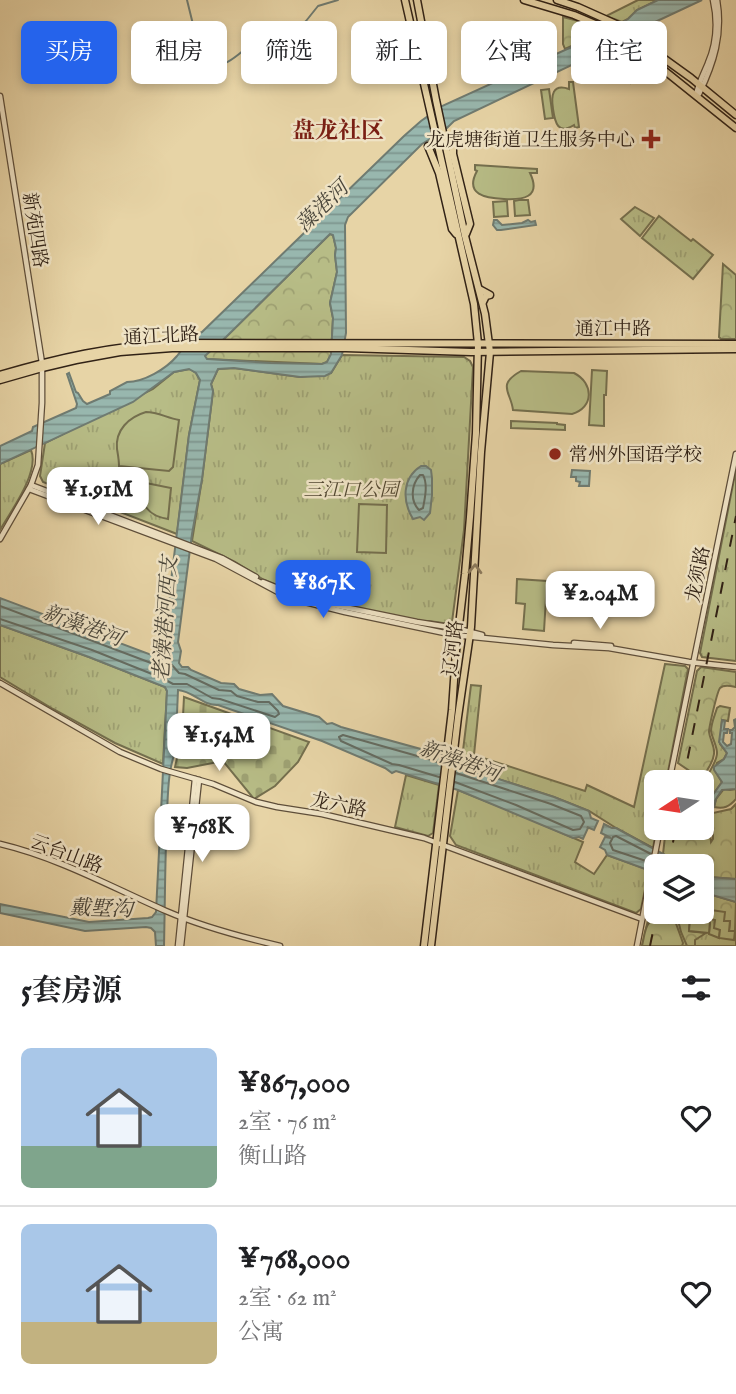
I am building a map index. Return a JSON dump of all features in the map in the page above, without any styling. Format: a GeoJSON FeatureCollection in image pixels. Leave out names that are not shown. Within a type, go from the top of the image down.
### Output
{"type":"FeatureCollection","features":[{"type":"Feature","properties":{"kind":"main road","name":"辽河路"},"geometry":{"type":"LineString","coordinates":[[405,0],[438,143],[483,304],[490,348],[470,635],[449,759]]}},
{"type":"Feature","properties":{"kind":"main road","name":"辽河路"},"geometry":{"type":"LineString","coordinates":[[417,0],[445,138],[474,304],[478,348],[476,433],[466,563],[430,946]]}},
{"type":"Feature","properties":{"kind":"main road"},"geometry":{"type":"LineString","coordinates":[[524,0],[540,1],[607,29],[625,40],[736,128]]}},
{"type":"Feature","properties":{"kind":"main road"},"geometry":{"type":"LineString","coordinates":[[557,0],[616,24],[736,115]]}},
{"type":"Feature","properties":{"kind":"main road"},"geometry":{"type":"LineString","coordinates":[[428,146],[439,173],[452,229],[462,236],[470,224],[453,154],[456,138]]}},
{"type":"Feature","properties":{"kind":"main road","name":"通江北路"},"geometry":{"type":"LineString","coordinates":[[0,377],[42,365],[180,345],[478,348]]}},
{"type":"Feature","properties":{"kind":"main road","name":"通江中路"},"geometry":{"type":"LineString","coordinates":[[478,348],[736,346]]}},
{"type":"Feature","properties":{"kind":"main road","name":"辽河路"},"geometry":{"type":"LineString","coordinates":[[424,946],[440,844]]}},
{"type":"Feature","properties":{"kind":"street"},"geometry":{"type":"LineString","coordinates":[[696,96],[714,61],[719,36],[719,13],[715,0]]}},
{"type":"Feature","properties":{"kind":"street","name":"新苑四路"},"geometry":{"type":"LineString","coordinates":[[0,96],[42,365],[38,465],[30,487],[0,539]]}},
{"type":"Feature","properties":{"kind":"street","name":"龙须路"},"geometry":{"type":"LineString","coordinates":[[671,770],[736,454]]}},
{"type":"Feature","properties":{"kind":"street"},"geometry":{"type":"LineString","coordinates":[[30,487],[222,558],[264,582],[304,599],[470,635],[553,645],[609,648],[736,666]]}},
{"type":"Feature","properties":{"kind":"street","name":"龙六路"},"geometry":{"type":"LineString","coordinates":[[0,683],[120,752],[174,774],[256,802],[323,814],[440,844],[642,919]]}},
{"type":"Feature","properties":{"kind":"street"},"geometry":{"type":"LineString","coordinates":[[180,946],[197,780]]}},
{"type":"Feature","properties":{"kind":"street"},"geometry":{"type":"LineString","coordinates":[[637,946],[658,840]]}},
{"type":"Feature","properties":{"kind":"street","name":"云台山路"},"geometry":{"type":"LineString","coordinates":[[0,844],[56,861],[182,917],[226,933],[280,946]]}},
{"type":"Feature","properties":{"kind":"green space"},"geometry":{"type":"Polygon","coordinates":[[[638,0],[658,0],[637,10],[624,21],[606,16],[638,0]]]}},
{"type":"Feature","properties":{"kind":"green space"},"geometry":{"type":"Polygon","coordinates":[[[563,17],[578,21],[571,21],[571,46],[565,49],[563,17]]]}},
{"type":"Feature","properties":{"kind":"green space"},"geometry":{"type":"Polygon","coordinates":[[[571,82],[579,127],[575,128],[574,125],[564,129],[556,123],[552,100],[556,89],[569,89],[571,82]]]}},
{"type":"Feature","properties":{"kind":"green space"},"geometry":{"type":"Polygon","coordinates":[[[549,89],[553,118],[545,119],[541,90],[549,89]]]}},
{"type":"Feature","properties":{"kind":"green space"},"geometry":{"type":"Polygon","coordinates":[[[475,165],[537,169],[537,173],[530,173],[534,188],[523,198],[484,196],[475,190],[473,185],[477,171],[475,165]]]}},
{"type":"Feature","properties":{"kind":"green space"},"geometry":{"type":"Polygon","coordinates":[[[528,200],[530,215],[515,216],[514,201],[528,200]]]}},
{"type":"Feature","properties":{"kind":"green space"},"geometry":{"type":"Polygon","coordinates":[[[507,201],[508,216],[494,217],[493,202],[507,201]]]}},
{"type":"Feature","properties":{"kind":"green space"},"geometry":{"type":"Polygon","coordinates":[[[635,207],[654,218],[640,236],[621,219],[635,207]]]}},
{"type":"Feature","properties":{"kind":"green space"},"geometry":{"type":"Polygon","coordinates":[[[659,216],[713,255],[693,279],[642,238],[659,216]]]}},
{"type":"Feature","properties":{"kind":"green space"},"geometry":{"type":"Polygon","coordinates":[[[330,234],[333,235],[336,248],[337,272],[330,303],[333,318],[331,355],[327,362],[322,364],[207,359],[204,356],[226,337],[330,234]]]}},
{"type":"Feature","properties":{"kind":"green space"},"geometry":{"type":"Polygon","coordinates":[[[723,264],[736,275],[736,339],[719,337],[723,264]]]}},
{"type":"Feature","properties":{"kind":"green space","name":"三江口公园"},"geometry":{"type":"Polygon","coordinates":[[[342,355],[464,357],[473,367],[464,530],[450,624],[417,621],[302,596],[264,580],[192,541],[213,391],[211,384],[218,369],[234,368],[300,377],[331,373],[342,355]]]}},
{"type":"Feature","properties":{"kind":"green space"},"geometry":{"type":"Polygon","coordinates":[[[190,369],[200,380],[189,435],[177,534],[43,482],[40,476],[45,443],[153,389],[174,372],[190,369]]]}},
{"type":"Feature","properties":{"kind":"green space"},"geometry":{"type":"Polygon","coordinates":[[[592,370],[607,371],[604,426],[589,425],[592,370]]]}},
{"type":"Feature","properties":{"kind":"green space"},"geometry":{"type":"Polygon","coordinates":[[[521,371],[574,373],[581,377],[588,389],[588,401],[572,414],[513,410],[507,385],[513,376],[521,371]]]}},
{"type":"Feature","properties":{"kind":"green space"},"geometry":{"type":"Polygon","coordinates":[[[146,412],[179,420],[173,467],[169,471],[119,466],[117,442],[121,430],[134,417],[146,412]]]}},
{"type":"Feature","properties":{"kind":"green space"},"geometry":{"type":"Polygon","coordinates":[[[511,421],[557,423],[565,425],[565,430],[511,428],[511,421]]]}},
{"type":"Feature","properties":{"kind":"green space"},"geometry":{"type":"Polygon","coordinates":[[[31,450],[32,469],[28,480],[0,530],[0,464],[31,450]]]}},
{"type":"Feature","properties":{"kind":"green space"},"geometry":{"type":"Polygon","coordinates":[[[736,469],[736,661],[702,657],[700,653],[736,469]]]}},
{"type":"Feature","properties":{"kind":"green space"},"geometry":{"type":"Polygon","coordinates":[[[141,482],[171,488],[168,519],[155,515],[146,507],[141,496],[141,482]]]}},
{"type":"Feature","properties":{"kind":"green space"},"geometry":{"type":"Polygon","coordinates":[[[359,504],[387,505],[386,553],[357,552],[359,504]]]}},
{"type":"Feature","properties":{"kind":"green space"},"geometry":{"type":"Polygon","coordinates":[[[517,579],[547,581],[544,631],[523,629],[525,604],[516,603],[517,579]]]}},
{"type":"Feature","properties":{"kind":"green space"},"geometry":{"type":"Polygon","coordinates":[[[0,625],[165,687],[167,691],[163,764],[115,743],[0,677],[0,625]]]}},
{"type":"Feature","properties":{"kind":"green space"},"geometry":{"type":"Polygon","coordinates":[[[665,664],[685,666],[688,669],[668,770],[644,770],[644,840],[655,840],[653,848],[589,811],[461,767],[471,685],[481,686],[474,755],[585,791],[587,785],[634,807],[665,664]]]}},
{"type":"Feature","properties":{"kind":"green space"},"geometry":{"type":"Polygon","coordinates":[[[701,667],[736,672],[736,687],[722,687],[717,696],[709,732],[714,754],[707,770],[688,770],[678,763],[697,671],[701,667]]]}},
{"type":"Feature","properties":{"kind":"green space"},"geometry":{"type":"Polygon","coordinates":[[[184,697],[309,742],[298,762],[275,786],[254,799],[223,761],[187,768],[175,767],[182,736],[184,697]]]}},
{"type":"Feature","properties":{"kind":"green space"},"geometry":{"type":"Polygon","coordinates":[[[717,708],[730,708],[728,721],[722,720],[720,744],[727,753],[724,759],[717,763],[715,770],[722,782],[714,793],[714,770],[710,770],[717,750],[711,728],[717,708]]]}},
{"type":"Feature","properties":{"kind":"green space"},"geometry":{"type":"Polygon","coordinates":[[[406,775],[439,785],[433,833],[428,836],[395,827],[406,775]]]}},
{"type":"Feature","properties":{"kind":"green space"},"geometry":{"type":"Polygon","coordinates":[[[724,789],[736,789],[736,799],[726,807],[714,807],[716,799],[724,789]]]}},
{"type":"Feature","properties":{"kind":"green space"},"geometry":{"type":"Polygon","coordinates":[[[458,790],[583,842],[575,862],[594,874],[607,855],[644,868],[641,909],[636,913],[456,845],[450,836],[458,790]]]}},
{"type":"Feature","properties":{"kind":"green space"},"geometry":{"type":"Polygon","coordinates":[[[736,804],[736,879],[714,877],[714,854],[663,854],[665,840],[711,842],[714,840],[714,813],[731,809],[736,804]]]}},
{"type":"Feature","properties":{"kind":"green space"},"geometry":{"type":"Polygon","coordinates":[[[714,896],[736,902],[736,946],[642,946],[647,924],[714,924],[714,896]]]}},
{"type":"Feature","properties":{"kind":"green space"},"geometry":{"type":"Polygon","coordinates":[[[714,896],[736,902],[735,931],[729,931],[730,922],[724,921],[714,913],[714,896]]]}},
{"type":"Feature","properties":{"kind":"green space"},"geometry":{"type":"Polygon","coordinates":[[[714,910],[725,912],[724,921],[730,921],[729,931],[735,931],[734,940],[719,938],[720,930],[714,928],[714,910]]]}},
{"type":"Feature","properties":{"kind":"green space"},"geometry":{"type":"Polygon","coordinates":[[[715,919],[720,929],[719,938],[709,934],[710,924],[714,924],[715,919]]]}},
{"type":"Feature","properties":{"kind":"green space"},"geometry":{"type":"Polygon","coordinates":[[[648,924],[676,924],[682,946],[642,946],[648,924]]]}},
{"type":"Feature","properties":{"kind":"green space"},"geometry":{"type":"Polygon","coordinates":[[[679,924],[690,924],[689,931],[706,933],[695,940],[695,946],[687,946],[679,924]]]}},
{"type":"Feature","properties":{"kind":"green space"},"geometry":{"type":"Polygon","coordinates":[[[690,924],[710,924],[709,933],[689,931],[690,924]]]}},
{"type":"Feature","properties":{"kind":"water"},"geometry":{"type":"Polygon","coordinates":[[[658,0],[702,0],[657,21],[625,21],[637,10],[658,0]]]}},
{"type":"Feature","properties":{"kind":"water"},"geometry":{"type":"Polygon","coordinates":[[[571,47],[571,65],[557,72],[557,54],[571,47]]]}},
{"type":"Feature","properties":{"kind":"water"},"geometry":{"type":"Polygon","coordinates":[[[490,84],[532,84],[454,121],[422,144],[348,217],[345,225],[346,333],[342,355],[331,373],[325,376],[300,377],[234,368],[218,369],[211,384],[213,391],[202,479],[178,642],[181,651],[179,663],[182,667],[188,667],[221,683],[234,684],[239,689],[260,695],[272,694],[283,706],[319,717],[327,724],[332,723],[439,754],[461,767],[589,811],[591,818],[598,821],[594,830],[587,827],[583,839],[573,838],[458,790],[396,771],[392,773],[322,741],[213,705],[178,690],[176,738],[179,743],[171,769],[168,796],[164,946],[156,946],[155,932],[151,928],[85,931],[0,913],[0,904],[89,922],[148,918],[156,912],[167,691],[165,687],[0,625],[0,598],[162,659],[167,657],[171,581],[189,435],[200,380],[196,373],[189,369],[174,372],[133,402],[0,464],[0,446],[32,431],[33,427],[76,408],[67,374],[69,373],[76,392],[87,404],[110,394],[110,391],[127,382],[147,377],[167,366],[191,339],[202,332],[404,136],[442,106],[490,84]],[[330,234],[205,356],[207,359],[271,363],[327,362],[331,354],[333,318],[330,303],[337,272],[333,235],[330,234]]]}},
{"type":"Feature","properties":{"kind":"water"},"geometry":{"type":"Polygon","coordinates":[[[494,220],[502,225],[528,220],[535,221],[536,225],[497,230],[493,225],[494,220]]]}},
{"type":"Feature","properties":{"kind":"water"},"geometry":{"type":"Polygon","coordinates":[[[421,466],[431,470],[432,478],[430,513],[424,520],[420,517],[413,519],[406,497],[407,483],[421,466]]]}},
{"type":"Feature","properties":{"kind":"water"},"geometry":{"type":"Polygon","coordinates":[[[572,470],[590,471],[589,486],[579,486],[580,482],[576,481],[576,477],[571,477],[572,470]]]}},
{"type":"Feature","properties":{"kind":"water"},"geometry":{"type":"Polygon","coordinates":[[[736,719],[736,789],[722,790],[714,807],[714,793],[722,782],[714,767],[727,753],[719,742],[722,720],[725,721],[724,729],[728,729],[727,733],[724,733],[723,742],[727,746],[731,744],[730,730],[735,727],[736,719]]]}},
{"type":"Feature","properties":{"kind":"water"},"geometry":{"type":"Polygon","coordinates":[[[604,824],[616,828],[663,854],[644,854],[644,869],[607,855],[600,847],[605,837],[611,838],[601,833],[604,824]]]}},
{"type":"Feature","properties":{"kind":"water"},"geometry":{"type":"Polygon","coordinates":[[[714,877],[736,879],[736,902],[714,896],[714,877]]]}},
{"type":"Feature","properties":{"kind":"waterway"},"geometry":{"type":"LineString","coordinates":[[187,0],[203,65],[213,66],[227,62],[259,42],[287,40],[318,6],[338,0]]}},
{"type":"Feature","properties":{"kind":"railway"},"geometry":{"type":"LineString","coordinates":[[685,770],[736,516]]}},
{"type":"Feature","properties":{"kind":"railway"},"geometry":{"type":"LineString","coordinates":[[671,854],[673,840]]}},
{"type":"Feature","properties":{"kind":"railway"},"geometry":{"type":"LineString","coordinates":[[650,946],[655,924]]}},
{"type":"Feature","properties":{"kind":"place","name":"龙虎塘街道卫生服务中心"},"geometry":{"type":"Point","coordinates":[651,139]}},
{"type":"Feature","properties":{"kind":"place","name":"常州外国语学校"},"geometry":{"type":"Point","coordinates":[555,454]}},
{"type":"Feature","properties":{"kind":"district","name":"盘龙社区"},"geometry":{"type":"Point","coordinates":[338,130]}},
{"type":"Feature","properties":{"kind":"water label","name":"藻港河"},"geometry":{"type":"Point","coordinates":[322,206]}},
{"type":"Feature","properties":{"kind":"water label","name":"老澡港河西支"},"geometry":{"type":"Point","coordinates":[165,619]}},
{"type":"Feature","properties":{"kind":"water label","name":"新藻港河"},"geometry":{"type":"Point","coordinates":[83,625]}},
{"type":"Feature","properties":{"kind":"water label","name":"新澡港河"},"geometry":{"type":"Point","coordinates":[460,761]}},
{"type":"Feature","properties":{"kind":"water label","name":"戴墅沟"},"geometry":{"type":"Point","coordinates":[101,908]}}]}
